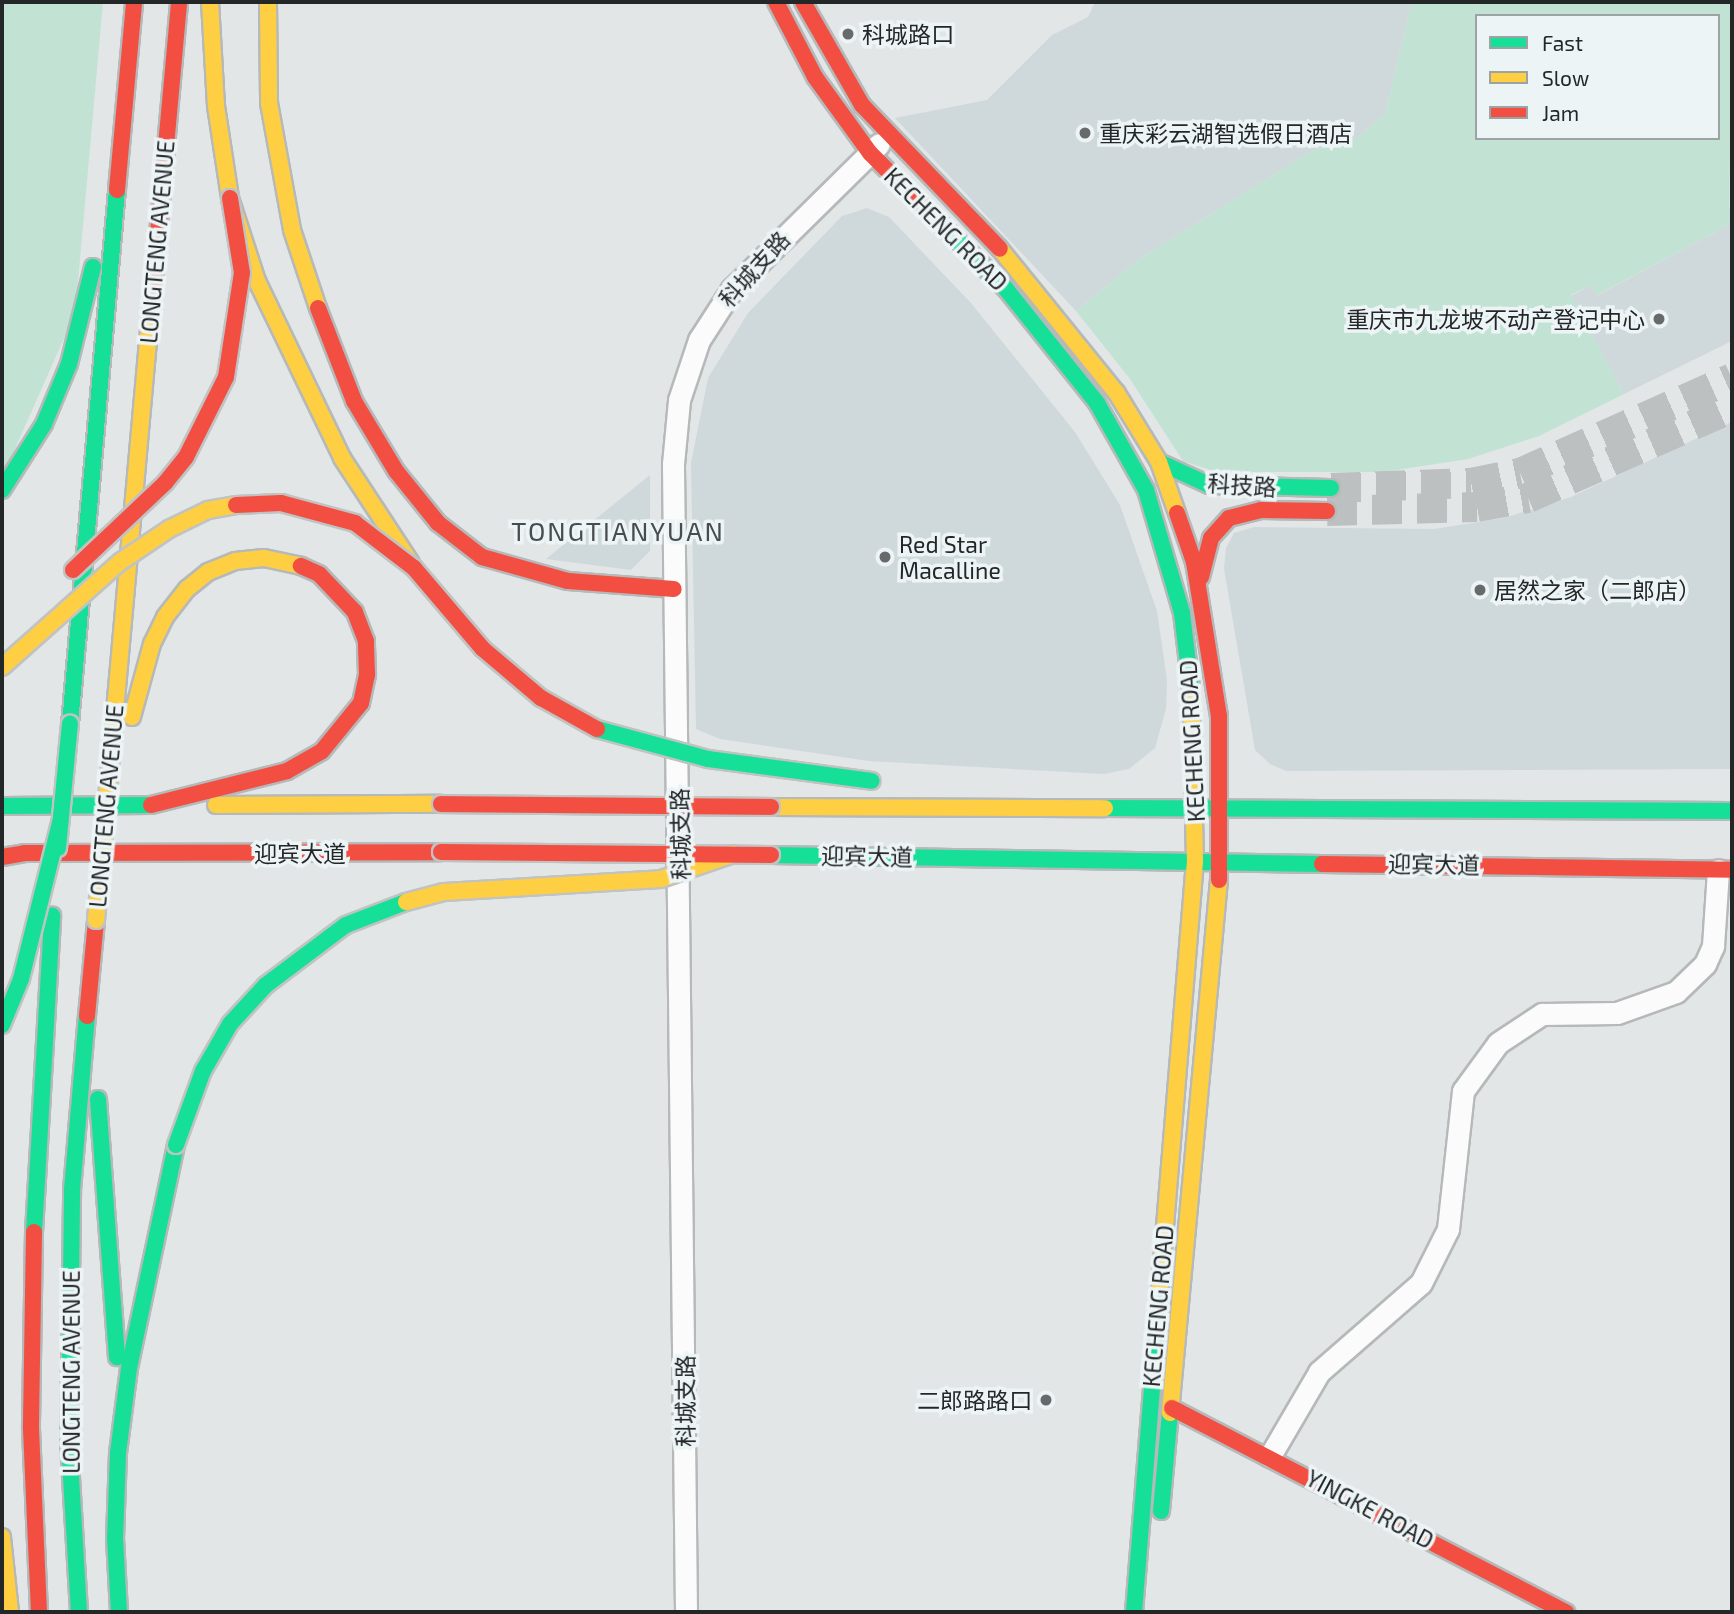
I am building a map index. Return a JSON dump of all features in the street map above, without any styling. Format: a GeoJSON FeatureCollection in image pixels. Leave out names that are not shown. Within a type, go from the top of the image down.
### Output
{"type":"FeatureCollection","features":[{"type":"Feature","properties":{"kind":"main road","name":"LONGTENG AVENUE"},"geometry":{"type":"LineString","coordinates":[[39,1612],[31,1429],[34,1222],[52,916],[127,107],[134,2]]}},
{"type":"Feature","properties":{"kind":"main road","name":"LONGTENG AVENUE"},"geometry":{"type":"LineString","coordinates":[[79,1612],[69,1445],[72,1190],[179,2]]}},
{"type":"Feature","properties":{"kind":"main road"},"geometry":{"type":"LineString","coordinates":[[63,579],[165,483],[186,457],[226,377],[242,273],[216,106],[210,2]]}},
{"type":"Feature","properties":{"kind":"main road"},"geometry":{"type":"LineString","coordinates":[[268,2],[269,103],[292,230],[333,354],[354,401],[396,471],[438,523],[482,557],[568,581],[674,589]]}},
{"type":"Feature","properties":{"kind":"main road","name":"KECHENG ROAD"},"geometry":{"type":"LineString","coordinates":[[776,2],[815,77],[870,153],[1037,325],[1097,402],[1134,463],[1161,529],[1182,614],[1197,808],[1195,860],[1134,1612]]}},
{"type":"Feature","properties":{"kind":"main road","name":"KECHENG ROAD"},"geometry":{"type":"LineString","coordinates":[[803,2],[843,76],[888,135],[1056,312],[1116,392],[1159,462],[1180,515],[1199,584],[1219,716],[1221,861],[1152,1612]]}},
{"type":"Feature","properties":{"kind":"main road"},"geometry":{"type":"LineString","coordinates":[[2,490],[44,424],[69,364],[127,107]]}},
{"type":"Feature","properties":{"kind":"main road"},"geometry":{"type":"LineString","coordinates":[[230,198],[282,340],[342,458],[414,568],[483,649],[541,698],[595,728],[708,759],[879,782]]}},
{"type":"Feature","properties":{"kind":"main road","name":"科技路"},"geometry":{"type":"LineString","coordinates":[[1159,462],[1209,485],[1331,488]]}},
{"type":"Feature","properties":{"kind":"main road"},"geometry":{"type":"LineString","coordinates":[[2,667],[120,562],[208,510],[257,503],[314,510],[355,523],[414,568]]}},
{"type":"Feature","properties":{"kind":"main road"},"geometry":{"type":"LineString","coordinates":[[1199,584],[1211,538],[1229,518],[1261,510],[1327,511]]}},
{"type":"Feature","properties":{"kind":"main road"},"geometry":{"type":"LineString","coordinates":[[104,836],[152,644],[165,617],[187,589],[208,572],[235,561],[264,558],[294,563],[319,574],[355,612],[366,641],[368,674],[361,703],[344,729],[322,751],[287,771],[151,805]]}},
{"type":"Feature","properties":{"kind":"main road"},"geometry":{"type":"LineString","coordinates":[[909,789],[996,807]]}},
{"type":"Feature","properties":{"kind":"main road"},"geometry":{"type":"LineString","coordinates":[[2,806],[441,804],[1732,811]]}},
{"type":"Feature","properties":{"kind":"main road"},"geometry":{"type":"LineString","coordinates":[[1330,863],[1302,853],[1296,836],[1310,821],[1431,820],[1482,810]]}},
{"type":"Feature","properties":{"kind":"main road"},"geometry":{"type":"LineString","coordinates":[[2,1025],[21,979],[60,822]]}},
{"type":"Feature","properties":{"kind":"main road","name":"迎宾大道"},"geometry":{"type":"LineString","coordinates":[[2,855],[441,852],[733,854],[1195,860],[1728,872]]}},
{"type":"Feature","properties":{"kind":"main road"},"geometry":{"type":"LineString","coordinates":[[118,1453],[129,1368],[176,1145],[203,1070],[230,1024],[266,985],[346,925],[393,905],[444,892],[661,879],[733,854]]}},
{"type":"Feature","properties":{"kind":"main road"},"geometry":{"type":"LineString","coordinates":[[89,992],[116,1317],[118,1453],[115,1539],[119,1612]]}},
{"type":"Feature","properties":{"kind":"main road","name":"YINGKE ROAD"},"geometry":{"type":"LineString","coordinates":[[1172,1408],[1270,1456],[1566,1612]]}},
{"type":"Feature","properties":{"kind":"main road"},"geometry":{"type":"LineString","coordinates":[[2,1537],[10,1612]]}},
{"type":"Feature","properties":{"kind":"street","name":"科城支路"},"geometry":{"type":"LineString","coordinates":[[686,1612],[674,589],[675,433],[678,400],[699,340],[714,314],[752,266],[888,135]]}},
{"type":"Feature","properties":{"kind":"street"},"geometry":{"type":"LineString","coordinates":[[1270,1456],[1319,1372],[1421,1283],[1448,1229],[1462,1091],[1498,1043],[1542,1014],[1617,1013],[1676,992],[1705,964],[1713,946],[1728,872]]}},
{"type":"Feature","properties":{"kind":"shaded area"},"geometry":{"type":"Polygon","coordinates":[[[1095,2],[1412,2],[1385,114],[1353,141],[1334,141],[1305,155],[1138,260],[1076,311],[895,118],[987,100],[1052,35],[1088,17],[1095,2]]]}},
{"type":"Feature","properties":{"kind":"shaded area"},"geometry":{"type":"Polygon","coordinates":[[[867,208],[889,217],[971,303],[1075,432],[1120,505],[1157,611],[1167,680],[1166,709],[1155,748],[1129,769],[1104,774],[869,761],[720,739],[696,729],[691,463],[708,378],[748,313],[842,216],[867,208]]]}},
{"type":"Feature","properties":{"kind":"shaded area","name":"重庆市九龙坡不动产登记中心"},"geometry":{"type":"Polygon","coordinates":[[[1732,208],[1732,341],[1624,394],[1571,296],[1591,285],[1598,295],[1729,225],[1726,210],[1732,208]]]}},
{"type":"Feature","properties":{"kind":"shaded area","name":"居然之家（二郎店）"},"geometry":{"type":"Polygon","coordinates":[[[1732,422],[1732,769],[1286,771],[1270,764],[1255,750],[1224,569],[1226,548],[1234,533],[1254,527],[1434,529],[1504,518],[1571,497],[1732,422]]]}},
{"type":"Feature","properties":{"kind":"shaded area"},"geometry":{"type":"Polygon","coordinates":[[[650,475],[650,551],[631,570],[546,559],[650,475]]]}},
{"type":"Feature","properties":{"kind":"green space"},"geometry":{"type":"Polygon","coordinates":[[[2,2],[103,2],[77,293],[69,327],[2,478],[2,2]]]}},
{"type":"Feature","properties":{"kind":"green space"},"geometry":{"type":"Polygon","coordinates":[[[1412,2],[1732,2],[1729,225],[1597,295],[1591,285],[1571,295],[1624,394],[1539,436],[1468,459],[1383,472],[1217,472],[1183,461],[1130,379],[1076,311],[1138,260],[1305,155],[1334,141],[1353,141],[1385,114],[1412,2]]]}},
{"type":"Feature","properties":{"kind":"tunnel"},"geometry":{"type":"LineString","coordinates":[[1331,488],[1471,483],[1520,473],[1732,378]]}},
{"type":"Feature","properties":{"kind":"tunnel"},"geometry":{"type":"LineString","coordinates":[[1327,511],[1477,507],[1528,498],[1732,408]]}},
{"type":"Feature","properties":{"kind":"traffic: fast"},"geometry":{"type":"LineString","coordinates":[[70,724],[117,190]]}},
{"type":"Feature","properties":{"kind":"traffic: fast"},"geometry":{"type":"LineString","coordinates":[[934,217],[1006,289],[1097,403],[1146,490],[1182,613],[1191,688]]}},
{"type":"Feature","properties":{"kind":"traffic: fast"},"geometry":{"type":"LineString","coordinates":[[2,490],[44,424],[69,364],[93,267]]}},
{"type":"Feature","properties":{"kind":"traffic: fast"},"geometry":{"type":"LineString","coordinates":[[1159,462],[1209,485],[1331,488]]}},
{"type":"Feature","properties":{"kind":"traffic: fast"},"geometry":{"type":"LineString","coordinates":[[58,848],[70,724]]}},
{"type":"Feature","properties":{"kind":"traffic: fast"},"geometry":{"type":"LineString","coordinates":[[597,729],[708,759],[872,781]]}},
{"type":"Feature","properties":{"kind":"traffic: fast"},"geometry":{"type":"LineString","coordinates":[[2,806],[151,805]]}},
{"type":"Feature","properties":{"kind":"traffic: fast"},"geometry":{"type":"LineString","coordinates":[[1105,808],[1732,811]]}},
{"type":"Feature","properties":{"kind":"traffic: fast"},"geometry":{"type":"LineString","coordinates":[[2,1025],[21,979],[60,822]]}},
{"type":"Feature","properties":{"kind":"traffic: fast"},"geometry":{"type":"LineString","coordinates":[[771,855],[1322,864]]}},
{"type":"Feature","properties":{"kind":"traffic: fast"},"geometry":{"type":"LineString","coordinates":[[176,1145],[203,1071],[230,1024],[266,985],[346,925],[406,902]]}},
{"type":"Feature","properties":{"kind":"traffic: fast"},"geometry":{"type":"LineString","coordinates":[[34,1232],[52,916]]}},
{"type":"Feature","properties":{"kind":"traffic: fast"},"geometry":{"type":"LineString","coordinates":[[79,1612],[69,1445],[72,1190],[87,1016]]}},
{"type":"Feature","properties":{"kind":"traffic: fast"},"geometry":{"type":"LineString","coordinates":[[98,1099],[117,1357]]}},
{"type":"Feature","properties":{"kind":"traffic: fast"},"geometry":{"type":"LineString","coordinates":[[119,1612],[115,1539],[118,1453],[129,1368],[176,1145]]}},
{"type":"Feature","properties":{"kind":"traffic: fast"},"geometry":{"type":"LineString","coordinates":[[1134,1612],[1160,1287]]}},
{"type":"Feature","properties":{"kind":"traffic: fast"},"geometry":{"type":"LineString","coordinates":[[1161,1511],[1170,1413]]}},
{"type":"Feature","properties":{"kind":"traffic: slow"},"geometry":{"type":"LineString","coordinates":[[210,2],[216,106],[230,198],[257,281],[342,458],[411,563]]}},
{"type":"Feature","properties":{"kind":"traffic: slow"},"geometry":{"type":"LineString","coordinates":[[268,2],[269,103],[292,230],[318,308]]}},
{"type":"Feature","properties":{"kind":"traffic: slow"},"geometry":{"type":"LineString","coordinates":[[1000,249],[1116,392],[1159,462],[1177,513]]}},
{"type":"Feature","properties":{"kind":"traffic: slow"},"geometry":{"type":"LineString","coordinates":[[114,722],[151,311]]}},
{"type":"Feature","properties":{"kind":"traffic: slow"},"geometry":{"type":"LineString","coordinates":[[2,667],[120,562],[169,529],[208,510],[236,505]]}},
{"type":"Feature","properties":{"kind":"traffic: slow"},"geometry":{"type":"LineString","coordinates":[[132,717],[152,644],[165,617],[187,589],[208,572],[235,561],[264,558],[301,566]]}},
{"type":"Feature","properties":{"kind":"traffic: slow"},"geometry":{"type":"LineString","coordinates":[[1160,1287],[1195,861],[1191,688]]}},
{"type":"Feature","properties":{"kind":"traffic: slow"},"geometry":{"type":"LineString","coordinates":[[96,920],[114,722]]}},
{"type":"Feature","properties":{"kind":"traffic: slow"},"geometry":{"type":"LineString","coordinates":[[216,805],[441,804]]}},
{"type":"Feature","properties":{"kind":"traffic: slow"},"geometry":{"type":"LineString","coordinates":[[771,807],[1105,808]]}},
{"type":"Feature","properties":{"kind":"traffic: slow"},"geometry":{"type":"LineString","coordinates":[[406,902],[444,892],[661,879],[733,854]]}},
{"type":"Feature","properties":{"kind":"traffic: slow"},"geometry":{"type":"LineString","coordinates":[[1170,1413],[1219,880]]}},
{"type":"Feature","properties":{"kind":"traffic: slow"},"geometry":{"type":"LineString","coordinates":[[2,1537],[10,1612]]}},
{"type":"Feature","properties":{"kind":"traffic: jam"},"geometry":{"type":"LineString","coordinates":[[117,190],[134,2]]}},
{"type":"Feature","properties":{"kind":"traffic: jam"},"geometry":{"type":"LineString","coordinates":[[151,311],[179,2]]}},
{"type":"Feature","properties":{"kind":"traffic: jam"},"geometry":{"type":"LineString","coordinates":[[776,2],[815,77],[870,153],[934,217]]}},
{"type":"Feature","properties":{"kind":"traffic: jam"},"geometry":{"type":"LineString","coordinates":[[803,2],[862,105],[1000,249]]}},
{"type":"Feature","properties":{"kind":"traffic: jam"},"geometry":{"type":"LineString","coordinates":[[73,570],[165,483],[186,457],[226,377],[242,273],[230,198]]}},
{"type":"Feature","properties":{"kind":"traffic: jam"},"geometry":{"type":"LineString","coordinates":[[318,308],[354,401],[396,471],[438,523],[482,557],[568,581],[674,589]]}},
{"type":"Feature","properties":{"kind":"traffic: jam"},"geometry":{"type":"LineString","coordinates":[[236,505],[281,503],[355,523],[414,568],[483,649],[541,698],[597,729]]}},
{"type":"Feature","properties":{"kind":"traffic: jam"},"geometry":{"type":"LineString","coordinates":[[1201,577],[1211,538],[1229,518],[1261,510],[1327,511]]}},
{"type":"Feature","properties":{"kind":"traffic: jam"},"geometry":{"type":"LineString","coordinates":[[1177,513],[1194,562],[1219,716],[1219,880]]}},
{"type":"Feature","properties":{"kind":"traffic: jam"},"geometry":{"type":"LineString","coordinates":[[151,805],[287,771],[322,751],[361,703],[367,674],[366,641],[355,612],[319,574],[301,566]]}},
{"type":"Feature","properties":{"kind":"traffic: jam"},"geometry":{"type":"LineString","coordinates":[[441,804],[771,807]]}},
{"type":"Feature","properties":{"kind":"traffic: jam"},"geometry":{"type":"LineString","coordinates":[[2,857],[25,853],[441,852]]}},
{"type":"Feature","properties":{"kind":"traffic: jam"},"geometry":{"type":"LineString","coordinates":[[441,852],[771,855]]}},
{"type":"Feature","properties":{"kind":"traffic: jam"},"geometry":{"type":"LineString","coordinates":[[1322,864],[1732,870]]}},
{"type":"Feature","properties":{"kind":"traffic: jam"},"geometry":{"type":"LineString","coordinates":[[87,1016],[96,920]]}},
{"type":"Feature","properties":{"kind":"traffic: jam"},"geometry":{"type":"LineString","coordinates":[[34,1232],[31,1429],[39,1612]]}},
{"type":"Feature","properties":{"kind":"traffic: jam"},"geometry":{"type":"LineString","coordinates":[[1172,1408],[1566,1612]]}},
{"type":"Feature","properties":{"kind":"place","name":"科城路口"},"geometry":{"type":"Point","coordinates":[848,34]}},
{"type":"Feature","properties":{"kind":"place","name":"重庆彩云湖智选假日酒店"},"geometry":{"type":"Point","coordinates":[1085,133]}},
{"type":"Feature","properties":{"kind":"place","name":"重庆市九龙坡不动产登记中心"},"geometry":{"type":"Point","coordinates":[1659,319]}},
{"type":"Feature","properties":{"kind":"place","name":"Red Star Macalline"},"geometry":{"type":"Point","coordinates":[885,557]}},
{"type":"Feature","properties":{"kind":"place","name":"居然之家（二郎店）"},"geometry":{"type":"Point","coordinates":[1480,590]}},
{"type":"Feature","properties":{"kind":"place","name":"二郎路路口"},"geometry":{"type":"Point","coordinates":[1046,1400]}},
{"type":"Feature","properties":{"kind":"district","name":"TONGTIANYUAN"},"geometry":{"type":"Point","coordinates":[618,531]}}]}
